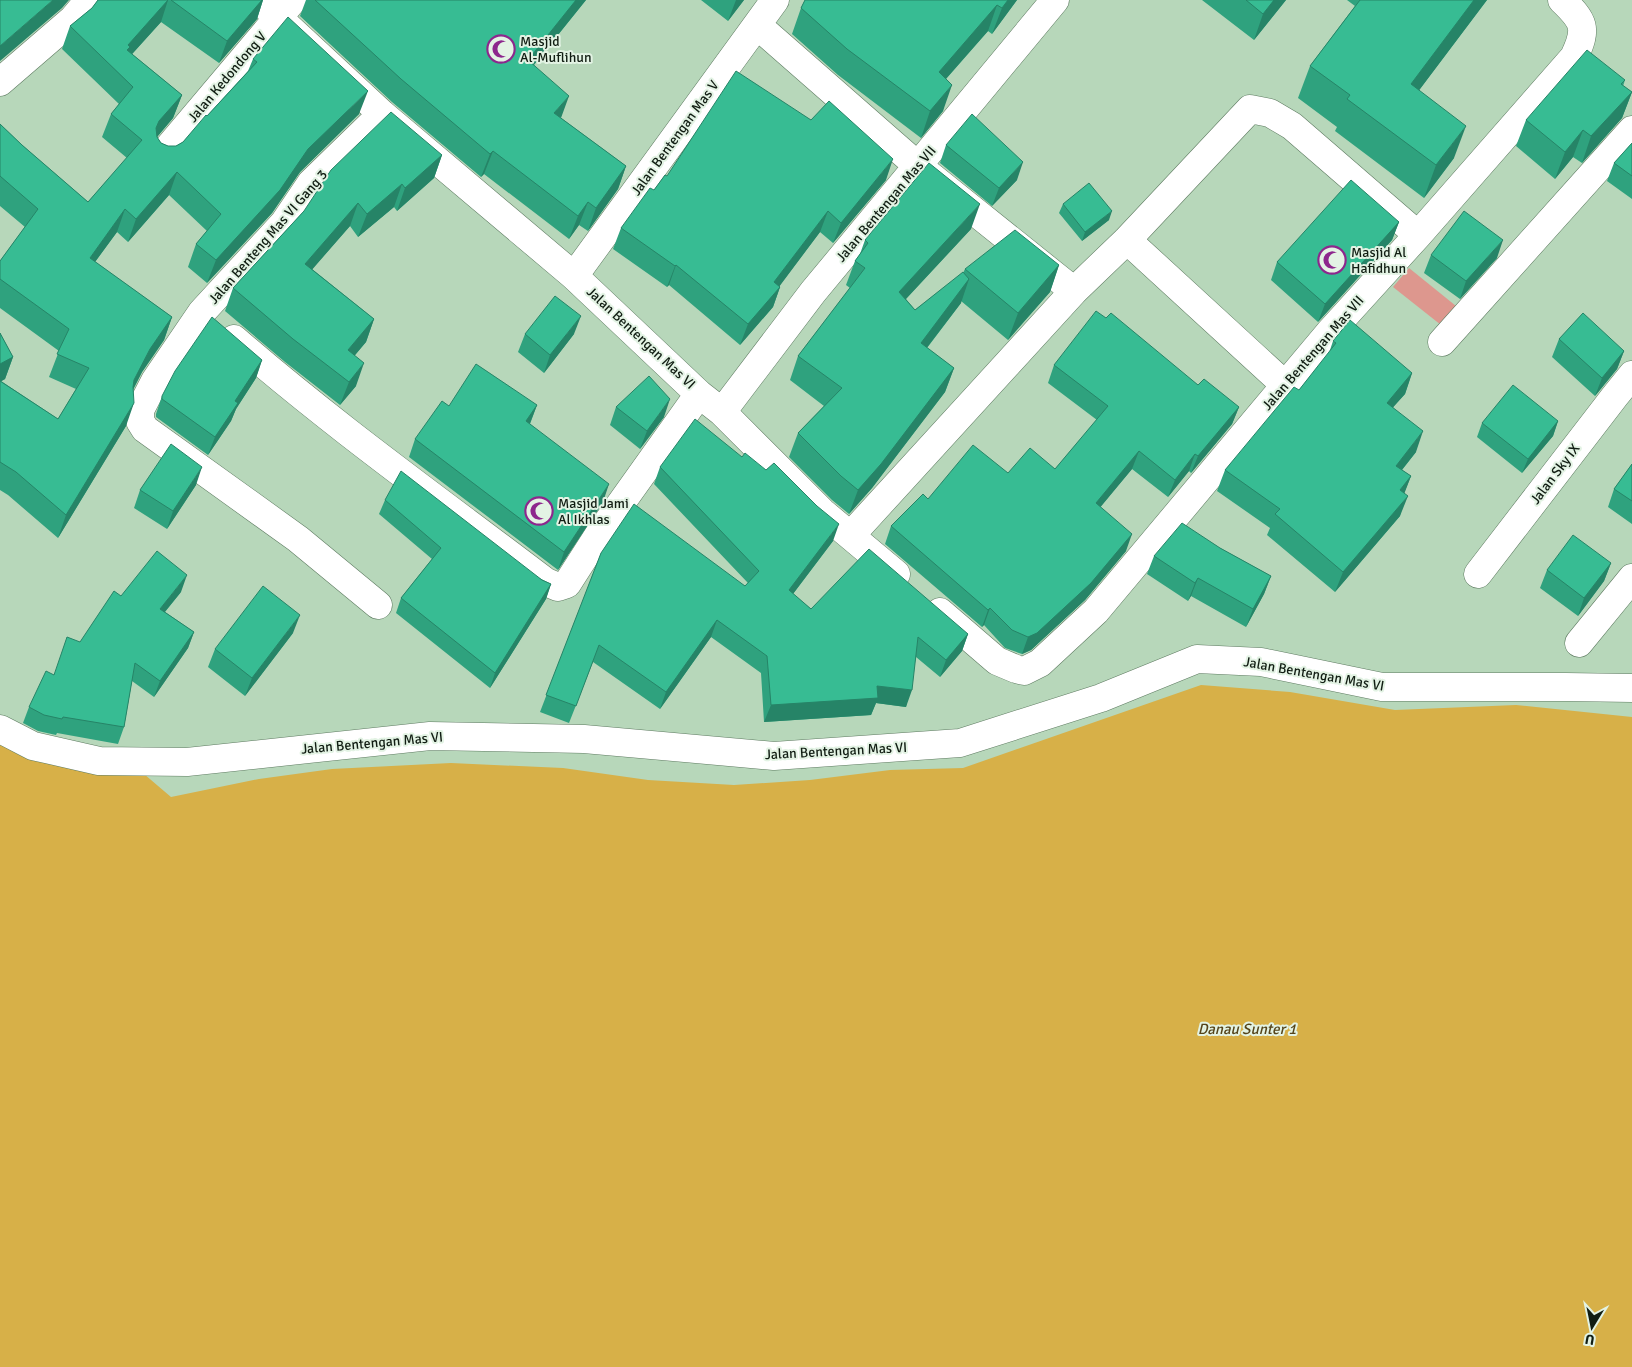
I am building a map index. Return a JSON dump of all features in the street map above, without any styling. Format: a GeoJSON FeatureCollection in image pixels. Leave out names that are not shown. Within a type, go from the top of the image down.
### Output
{"type":"FeatureCollection","features":[{"type":"Feature","properties":{"kind":"street"},"geometry":{"type":"LineString","coordinates":[[0,82],[73,19],[89,0]]}},
{"type":"Feature","properties":{"kind":"street","name":"Jalan Bentengan Mas V"},"geometry":{"type":"LineString","coordinates":[[574,276],[775,0]]}},
{"type":"Feature","properties":{"kind":"street","name":"Jalan Bentengan Mas VII"},"geometry":{"type":"LineString","coordinates":[[722,412],[813,292],[1056,0]]}},
{"type":"Feature","properties":{"kind":"street","name":"Jalan Bentengan Mas VII"},"geometry":{"type":"LineString","coordinates":[[1024,671],[1040,663],[1096,611],[1329,333],[1418,235],[1574,57],[1580,44],[1582,30],[1579,16],[1562,0]]}},
{"type":"Feature","properties":{"kind":"street","name":"Jalan Bentengan Mas VI"},"geometry":{"type":"LineString","coordinates":[[277,5],[382,114],[574,276],[699,394],[722,412],[822,512],[997,661],[1024,671]]}},
{"type":"Feature","properties":{"kind":"street","name":"Jalan Kedondong V"},"geometry":{"type":"LineString","coordinates":[[163,154],[277,5]]}},
{"type":"Feature","properties":{"kind":"street"},"geometry":{"type":"LineString","coordinates":[[757,25],[918,166],[1074,291]]}},
{"type":"Feature","properties":{"kind":"street"},"geometry":{"type":"LineString","coordinates":[[850,535],[1074,291],[1127,240],[1250,109],[1270,113],[1292,126],[1418,235]]}},
{"type":"Feature","properties":{"kind":"street","name":"Jalan Benteng Mas VI Gang 3"},"geometry":{"type":"LineString","coordinates":[[378,605],[298,538],[145,429],[140,421],[140,410],[155,381],[202,312],[284,223],[311,183],[382,114]]}},
{"type":"Feature","properties":{"kind":"street"},"geometry":{"type":"LineString","coordinates":[[1442,342],[1632,130]]}},
{"type":"Feature","properties":{"kind":"street"},"geometry":{"type":"LineString","coordinates":[[1127,240],[1285,385]]}},
{"type":"Feature","properties":{"kind":"street"},"geometry":{"type":"LineString","coordinates":[[202,312],[274,374],[546,582],[558,587],[567,584],[599,534],[699,394]]}},
{"type":"Feature","properties":{"kind":"street","name":"Jalan Sky IX"},"geometry":{"type":"LineString","coordinates":[[1478,574],[1623,404],[1632,375]]}},
{"type":"Feature","properties":{"kind":"street"},"geometry":{"type":"LineString","coordinates":[[1579,644],[1632,578]]}},
{"type":"Feature","properties":{"kind":"street","name":"Jalan Bentengan Mas VI"},"geometry":{"type":"LineString","coordinates":[[0,729],[33,746],[99,761],[187,762],[430,736],[584,739],[774,756],[960,743],[1101,698],[1197,659],[1261,662],[1382,687],[1632,688]]}},
{"type":"Feature","properties":{"kind":"shaded area"},"geometry":{"type":"Polygon","coordinates":[[[1409,268],[1456,306],[1441,325],[1393,287],[1409,268]]]}},
{"type":"Feature","properties":{"kind":"water","name":"Danau Sunter 1"},"geometry":{"type":"Polygon","coordinates":[[[1201,685],[1290,692],[1395,710],[1516,705],[1632,717],[1632,1367],[0,1367],[0,728],[144,774],[171,797],[259,779],[332,769],[451,763],[563,768],[648,780],[734,785],[810,780],[890,770],[963,768],[1201,685]]]}},
{"type":"Feature","properties":{"kind":"building"},"geometry":{"type":"Polygon","coordinates":[[[0,0],[53,0],[0,46],[0,0]]]}},
{"type":"Feature","properties":{"kind":"building"},"geometry":{"type":"Polygon","coordinates":[[[98,0],[168,0],[128,45],[130,47],[127,50],[182,95],[159,121],[156,128],[157,137],[161,143],[168,146],[176,146],[183,142],[257,62],[253,59],[288,17],[368,91],[308,149],[280,190],[216,260],[196,244],[221,214],[177,172],[136,219],[125,209],[90,258],[172,317],[150,349],[134,380],[134,403],[66,515],[16,472],[0,462],[0,381],[58,419],[89,368],[57,354],[69,329],[0,279],[0,261],[38,209],[0,176],[0,124],[88,202],[142,140],[111,114],[133,87],[70,26],[92,8],[98,0]]]}},
{"type":"Feature","properties":{"kind":"building"},"geometry":{"type":"Polygon","coordinates":[[[171,0],[262,0],[227,41],[171,0]]]}},
{"type":"Feature","properties":{"kind":"building"},"geometry":{"type":"Polygon","coordinates":[[[315,0],[576,0],[528,60],[569,96],[554,113],[626,166],[596,208],[588,202],[578,216],[493,151],[490,154],[401,79],[315,0]]]}},
{"type":"Feature","properties":{"kind":"building"},"geometry":{"type":"Polygon","coordinates":[[[805,0],[1008,0],[1002,8],[997,5],[939,72],[952,85],[930,111],[847,49],[801,8],[805,0]]]}},
{"type":"Feature","properties":{"kind":"building"},"geometry":{"type":"Polygon","coordinates":[[[1246,0],[1274,0],[1263,14],[1246,0]]]}},
{"type":"Feature","properties":{"kind":"building"},"geometry":{"type":"Polygon","coordinates":[[[1360,0],[1474,0],[1411,84],[1466,126],[1436,165],[1347,99],[1350,95],[1310,66],[1360,0]]]}},
{"type":"Feature","properties":{"kind":"building"},"geometry":{"type":"Polygon","coordinates":[[[1587,50],[1625,80],[1621,84],[1632,92],[1591,136],[1583,130],[1565,152],[1526,120],[1587,50]]]}},
{"type":"Feature","properties":{"kind":"building"},"geometry":{"type":"Polygon","coordinates":[[[736,71],[811,120],[829,101],[893,159],[841,223],[828,211],[774,282],[780,287],[748,324],[676,265],[621,228],[650,188],[654,190],[665,175],[667,176],[736,71]]]}},
{"type":"Feature","properties":{"kind":"building"},"geometry":{"type":"Polygon","coordinates":[[[391,112],[442,155],[405,188],[402,184],[367,214],[358,203],[305,264],[374,319],[348,350],[364,363],[349,382],[293,339],[233,288],[304,211],[331,170],[391,112]]]}},
{"type":"Feature","properties":{"kind":"building"},"geometry":{"type":"Polygon","coordinates":[[[972,114],[1023,162],[999,188],[946,145],[972,114]]]}},
{"type":"Feature","properties":{"kind":"building"},"geometry":{"type":"Polygon","coordinates":[[[1632,143],[1632,176],[1614,163],[1632,143]]]}},
{"type":"Feature","properties":{"kind":"building"},"geometry":{"type":"Polygon","coordinates":[[[929,163],[980,204],[899,292],[915,310],[963,272],[969,279],[921,343],[954,368],[881,464],[858,490],[841,476],[798,433],[842,388],[798,356],[865,268],[855,261],[868,243],[865,240],[929,163]]]}},
{"type":"Feature","properties":{"kind":"building","name":"Masjid Al Hafidhun"},"geometry":{"type":"Polygon","coordinates":[[[1351,180],[1399,222],[1325,304],[1277,262],[1351,180]]]}},
{"type":"Feature","properties":{"kind":"building"},"geometry":{"type":"Polygon","coordinates":[[[1089,183],[1112,211],[1085,232],[1063,204],[1089,183]]]}},
{"type":"Feature","properties":{"kind":"building"},"geometry":{"type":"Polygon","coordinates":[[[1464,211],[1503,240],[1466,281],[1431,255],[1464,211]]]}},
{"type":"Feature","properties":{"kind":"building"},"geometry":{"type":"Polygon","coordinates":[[[1015,230],[1059,265],[1018,313],[965,269],[1015,230]]]}},
{"type":"Feature","properties":{"kind":"building"},"geometry":{"type":"Polygon","coordinates":[[[555,296],[581,316],[550,355],[525,334],[555,296]]]}},
{"type":"Feature","properties":{"kind":"building"},"geometry":{"type":"Polygon","coordinates":[[[1096,311],[1106,318],[1111,313],[1198,385],[1204,379],[1239,407],[1198,456],[1195,454],[1175,480],[1139,451],[1096,503],[1132,534],[1091,583],[1037,633],[1028,637],[1012,630],[990,608],[988,610],[891,526],[923,494],[928,499],[973,445],[1008,473],[1030,448],[1055,469],[1108,406],[1054,365],[1096,311]]]}},
{"type":"Feature","properties":{"kind":"building"},"geometry":{"type":"Polygon","coordinates":[[[1583,313],[1624,351],[1602,378],[1559,339],[1583,313]]]}},
{"type":"Feature","properties":{"kind":"building"},"geometry":{"type":"Polygon","coordinates":[[[212,317],[262,360],[235,401],[238,403],[215,437],[162,399],[175,371],[212,317]]]}},
{"type":"Feature","properties":{"kind":"building"},"geometry":{"type":"Polygon","coordinates":[[[1350,320],[1412,373],[1387,403],[1423,431],[1396,466],[1411,476],[1400,490],[1408,496],[1343,572],[1275,514],[1280,509],[1225,470],[1294,387],[1299,390],[1336,343],[1333,341],[1350,320]]]}},
{"type":"Feature","properties":{"kind":"building"},"geometry":{"type":"Polygon","coordinates":[[[0,333],[13,357],[0,364],[0,333]]]}},
{"type":"Feature","properties":{"kind":"building"},"geometry":{"type":"Polygon","coordinates":[[[476,364],[537,405],[526,421],[609,484],[564,552],[415,439],[442,401],[449,406],[476,364]]]}},
{"type":"Feature","properties":{"kind":"building"},"geometry":{"type":"Polygon","coordinates":[[[649,376],[670,399],[647,431],[616,407],[649,376]]]}},
{"type":"Feature","properties":{"kind":"building"},"geometry":{"type":"Polygon","coordinates":[[[1513,385],[1558,421],[1528,459],[1482,423],[1513,385]]]}},
{"type":"Feature","properties":{"kind":"building"},"geometry":{"type":"Polygon","coordinates":[[[695,419],[742,457],[745,453],[766,470],[774,463],[817,506],[839,524],[789,590],[811,609],[869,549],[968,634],[946,660],[918,637],[912,690],[877,686],[878,698],[771,705],[767,656],[717,620],[666,692],[599,645],[576,706],[546,695],[601,553],[634,504],[745,586],[759,571],[660,467],[695,419]]]}},
{"type":"Feature","properties":{"kind":"building"},"geometry":{"type":"Polygon","coordinates":[[[171,444],[202,467],[173,511],[140,490],[171,444]]]}},
{"type":"Feature","properties":{"kind":"building"},"geometry":{"type":"Polygon","coordinates":[[[1632,464],[1632,501],[1614,489],[1632,464]]]}},
{"type":"Feature","properties":{"kind":"building"},"geometry":{"type":"Polygon","coordinates":[[[401,471],[542,580],[551,584],[495,673],[401,598],[441,548],[385,500],[401,471]]]}},
{"type":"Feature","properties":{"kind":"building"},"geometry":{"type":"Polygon","coordinates":[[[1182,523],[1220,548],[1271,576],[1253,609],[1198,578],[1195,583],[1154,556],[1182,523]]]}},
{"type":"Feature","properties":{"kind":"building"},"geometry":{"type":"Polygon","coordinates":[[[1573,535],[1611,563],[1584,598],[1547,570],[1573,535]]]}},
{"type":"Feature","properties":{"kind":"building"},"geometry":{"type":"Polygon","coordinates":[[[157,551],[187,575],[160,609],[194,632],[160,681],[135,663],[124,727],[63,717],[62,719],[44,715],[29,707],[46,671],[54,675],[67,637],[80,642],[114,591],[121,596],[157,551]]]}},
{"type":"Feature","properties":{"kind":"building"},"geometry":{"type":"Polygon","coordinates":[[[263,586],[300,615],[252,678],[215,649],[263,586]]]}},
{"type":"Feature","properties":{"kind":"place","name":"Masjid Al-Muflihun"},"geometry":{"type":"Point","coordinates":[501,49]}},
{"type":"Feature","properties":{"kind":"place","name":"Masjid Al Hafidhun"},"geometry":{"type":"Point","coordinates":[1332,260]}},
{"type":"Feature","properties":{"kind":"place","name":"Masjid Jami Al Ikhlas"},"geometry":{"type":"Point","coordinates":[539,511]}}]}
